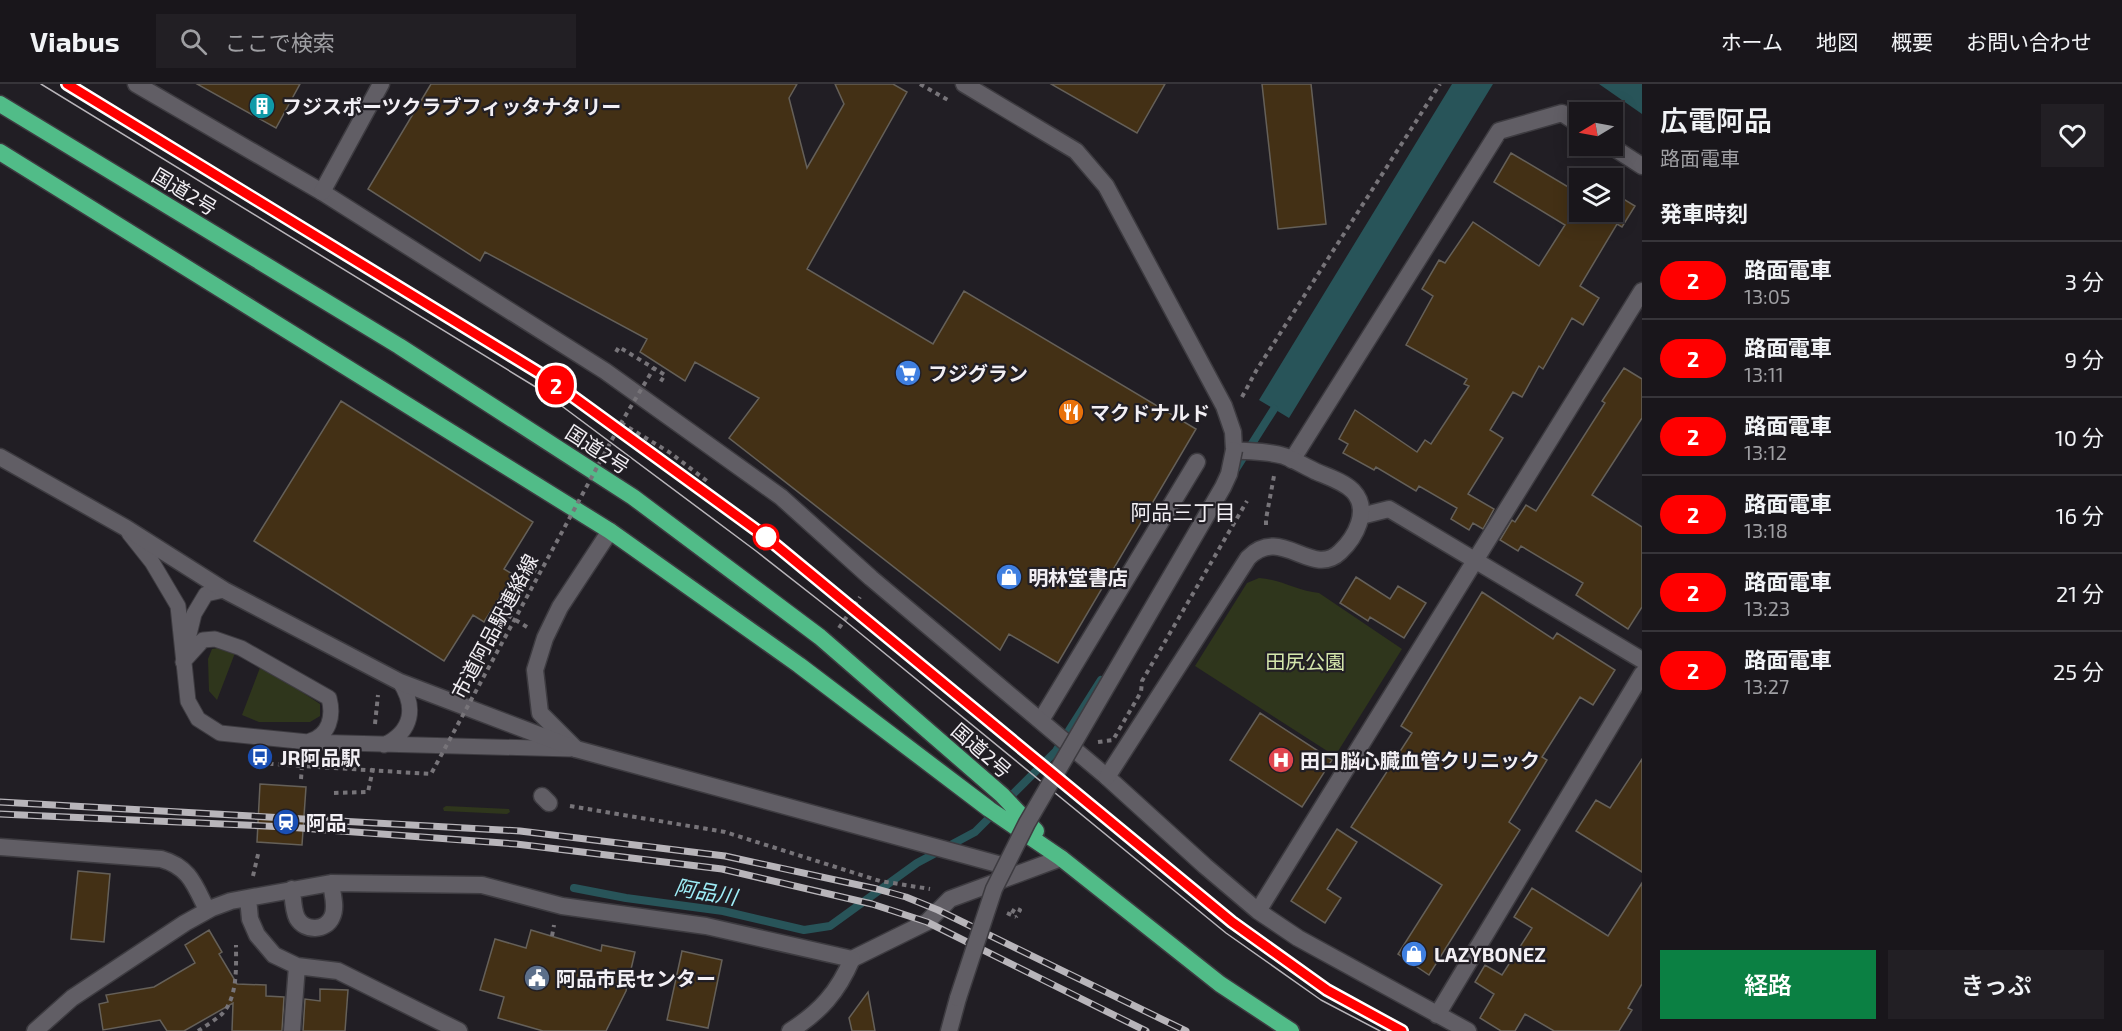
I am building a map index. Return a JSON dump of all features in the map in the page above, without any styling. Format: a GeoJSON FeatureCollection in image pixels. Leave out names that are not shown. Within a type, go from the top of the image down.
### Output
{"type":"FeatureCollection","features":[{"type":"Feature","properties":{"kind":"highway","name":"国道2号"},"geometry":{"type":"LineString","coordinates":[[0,104],[399,345],[633,497],[820,638],[1002,795],[1061,858]]}},
{"type":"Feature","properties":{"kind":"highway","name":"国道2号"},"geometry":{"type":"LineString","coordinates":[[0,152],[610,531],[799,666],[989,809],[1061,858],[1220,984],[1291,1031]]}},
{"type":"Feature","properties":{"kind":"street"},"geometry":{"type":"LineString","coordinates":[[136,84],[322,192],[639,395],[781,496],[871,578],[1041,720],[1258,911],[1298,938],[1468,1031]]}},
{"type":"Feature","properties":{"kind":"street"},"geometry":{"type":"LineString","coordinates":[[322,192],[381,84]]}},
{"type":"Feature","properties":{"kind":"street"},"geometry":{"type":"LineString","coordinates":[[949,1031],[982,923],[1005,866],[1033,813],[1223,487],[1229,474],[1234,450],[1230,419],[1106,186],[1076,151],[964,84]]}},
{"type":"Feature","properties":{"kind":"street"},"geometry":{"type":"LineString","coordinates":[[1292,460],[1499,131],[1562,113],[1569,117]]}},
{"type":"Feature","properties":{"kind":"street"},"geometry":{"type":"LineString","coordinates":[[1623,154],[1642,166]]}},
{"type":"Feature","properties":{"kind":"street"},"geometry":{"type":"LineString","coordinates":[[1258,911],[1642,291]]}},
{"type":"Feature","properties":{"kind":"street"},"geometry":{"type":"LineString","coordinates":[[1107,777],[1256,549],[1268,545],[1323,560],[1337,555],[1347,546],[1357,529],[1361,516],[1360,503],[1354,492],[1344,484],[1283,455],[1234,450]]}},
{"type":"Feature","properties":{"kind":"street"},"geometry":{"type":"LineString","coordinates":[[0,457],[126,528],[224,590],[400,682],[576,749],[1005,866]]}},
{"type":"Feature","properties":{"kind":"street"},"geometry":{"type":"LineString","coordinates":[[1041,720],[1197,462]]}},
{"type":"Feature","properties":{"kind":"street"},"geometry":{"type":"LineString","coordinates":[[1361,516],[1389,509],[1642,660]]}},
{"type":"Feature","properties":{"kind":"street"},"geometry":{"type":"LineString","coordinates":[[576,749],[540,713],[535,670],[545,638],[560,607],[610,531]]}},
{"type":"Feature","properties":{"kind":"street"},"geometry":{"type":"LineString","coordinates":[[1437,1015],[1642,674]]}},
{"type":"Feature","properties":{"kind":"street"},"geometry":{"type":"LineString","coordinates":[[0,847],[170,862],[186,873],[207,910]]}},
{"type":"Feature","properties":{"kind":"street"},"geometry":{"type":"LineString","coordinates":[[35,1031],[72,998],[207,910],[225,903],[292,889],[330,883],[482,885],[562,906],[706,926],[852,959],[927,922],[950,899],[1061,858]]}},
{"type":"Feature","properties":{"kind":"street"},"geometry":{"type":"LineString","coordinates":[[292,889],[297,917],[302,924],[310,928],[319,928],[327,925],[332,918],[334,909],[330,883]]}},
{"type":"Feature","properties":{"kind":"street"},"geometry":{"type":"LineString","coordinates":[[248,898],[252,923],[264,945],[274,955],[297,966],[338,971],[459,1031]]}},
{"type":"Feature","properties":{"kind":"street"},"geometry":{"type":"LineString","coordinates":[[790,1031],[813,1017],[843,980],[852,959]]}},
{"type":"Feature","properties":{"kind":"street"},"geometry":{"type":"LineString","coordinates":[[292,1031],[297,966]]}},
{"type":"Feature","properties":{"kind":"lane"},"geometry":{"type":"LineString","coordinates":[[126,528],[152,561],[178,606],[188,701],[198,719],[220,733],[308,742],[576,749]]}},
{"type":"Feature","properties":{"kind":"lane"},"geometry":{"type":"LineString","coordinates":[[183,662],[194,614],[206,594],[224,590]]}},
{"type":"Feature","properties":{"kind":"lane"},"geometry":{"type":"LineString","coordinates":[[183,662],[202,640],[215,639],[241,648],[328,698],[332,709],[327,729],[318,739],[308,742]]}},
{"type":"Feature","properties":{"kind":"lane"},"geometry":{"type":"LineString","coordinates":[[384,745],[398,736],[408,723],[411,709],[408,694],[400,682]]}},
{"type":"Feature","properties":{"kind":"path"},"geometry":{"type":"LineString","coordinates":[[920,84],[952,102]]}},
{"type":"Feature","properties":{"kind":"path"},"geometry":{"type":"LineString","coordinates":[[1230,419],[1256,371],[1440,84]]}},
{"type":"Feature","properties":{"kind":"path"},"geometry":{"type":"LineString","coordinates":[[619,347],[656,366],[665,375]]}},
{"type":"Feature","properties":{"kind":"path","name":"市道阿品駅連絡線"},"geometry":{"type":"LineString","coordinates":[[302,766],[431,774],[621,423],[656,366]]}},
{"type":"Feature","properties":{"kind":"path"},"geometry":{"type":"LineString","coordinates":[[621,423],[669,452],[707,481]]}},
{"type":"Feature","properties":{"kind":"path"},"geometry":{"type":"LineString","coordinates":[[1266,525],[1275,473]]}},
{"type":"Feature","properties":{"kind":"path"},"geometry":{"type":"LineString","coordinates":[[1097,742],[1113,740],[1141,692],[1142,681],[1247,501]]}},
{"type":"Feature","properties":{"kind":"path"},"geometry":{"type":"LineString","coordinates":[[528,627],[496,608],[522,564],[539,574]]}},
{"type":"Feature","properties":{"kind":"path"},"geometry":{"type":"LineString","coordinates":[[830,627],[837,632],[871,578]]}},
{"type":"Feature","properties":{"kind":"path"},"geometry":{"type":"LineString","coordinates":[[258,770],[258,763],[302,766],[301,779]]}},
{"type":"Feature","properties":{"kind":"path"},"geometry":{"type":"LineString","coordinates":[[334,793],[368,792],[374,764]]}},
{"type":"Feature","properties":{"kind":"path"},"geometry":{"type":"LineString","coordinates":[[545,800],[725,832],[880,880],[929,889]]}},
{"type":"Feature","properties":{"kind":"path"},"geometry":{"type":"LineString","coordinates":[[1010,905],[1007,913],[1016,917],[1020,910],[1015,908],[1012,913]]}},
{"type":"Feature","properties":{"kind":"path"},"geometry":{"type":"LineString","coordinates":[[198,1031],[221,1014],[229,1004],[236,968],[235,934]]}},
{"type":"Feature","properties":{"kind":"green space","name":"田尻公園"},"geometry":{"type":"Polygon","coordinates":[[[1259,578],[1319,593],[1402,649],[1335,756],[1195,666],[1247,583],[1259,578]]]}},
{"type":"Feature","properties":{"kind":"green space"},"geometry":{"type":"Polygon","coordinates":[[[218,648],[235,653],[217,700],[209,691],[208,659],[212,649],[218,648]]]}},
{"type":"Feature","properties":{"kind":"green space"},"geometry":{"type":"Polygon","coordinates":[[[261,665],[320,704],[320,716],[310,722],[259,722],[242,715],[261,665]]]}},
{"type":"Feature","properties":{"kind":"green space"},"geometry":{"type":"Polygon","coordinates":[[[446,806],[509,809],[510,812],[507,814],[444,811],[443,808],[446,806]]]}},
{"type":"Feature","properties":{"kind":"water"},"geometry":{"type":"Polygon","coordinates":[[[1452,84],[1493,84],[1289,418],[1259,400],[1452,84]]]}},
{"type":"Feature","properties":{"kind":"water"},"geometry":{"type":"Polygon","coordinates":[[[1599,84],[1642,84],[1642,114],[1599,84]]]}},
{"type":"Feature","properties":{"kind":"building","name":"フジスポーツクラブフィッタナタリー"},"geometry":{"type":"Polygon","coordinates":[[[197,84],[300,84],[276,128],[197,84]]]}},
{"type":"Feature","properties":{"kind":"building","name":"フジグラン"},"geometry":{"type":"Polygon","coordinates":[[[431,84],[797,84],[789,98],[807,168],[844,104],[835,84],[893,84],[907,92],[807,269],[933,344],[964,291],[1196,429],[1058,663],[1009,634],[1000,650],[729,438],[759,398],[695,362],[685,381],[640,352],[647,339],[485,252],[480,261],[368,189],[431,84]]]}},
{"type":"Feature","properties":{"kind":"building"},"geometry":{"type":"Polygon","coordinates":[[[1051,84],[1165,84],[1137,133],[1051,84]]]}},
{"type":"Feature","properties":{"kind":"building"},"geometry":{"type":"Polygon","coordinates":[[[1262,84],[1311,84],[1326,224],[1278,229],[1262,84]]]}},
{"type":"Feature","properties":{"kind":"building"},"geometry":{"type":"Polygon","coordinates":[[[1511,153],[1569,187],[1569,222],[1623,222],[1623,199],[1635,206],[1622,227],[1617,224],[1580,286],[1599,298],[1583,325],[1572,318],[1543,369],[1539,366],[1522,397],[1513,392],[1490,430],[1503,438],[1468,494],[1494,509],[1483,529],[1473,523],[1469,530],[1451,519],[1457,508],[1419,486],[1416,491],[1376,467],[1374,470],[1343,453],[1348,444],[1339,439],[1355,410],[1417,452],[1425,440],[1431,444],[1469,386],[1464,384],[1467,379],[1406,345],[1433,296],[1422,289],[1439,260],[1445,263],[1473,222],[1539,266],[1565,225],[1494,182],[1511,153]]]}},
{"type":"Feature","properties":{"kind":"building"},"geometry":{"type":"Polygon","coordinates":[[[1624,368],[1642,379],[1642,418],[1592,495],[1642,527],[1642,607],[1628,629],[1576,595],[1583,583],[1521,546],[1518,551],[1500,540],[1512,520],[1515,522],[1526,505],[1536,511],[1605,403],[1602,401],[1624,368]]]}},
{"type":"Feature","properties":{"kind":"building"},"geometry":{"type":"Polygon","coordinates":[[[341,401],[533,522],[504,569],[514,575],[484,622],[473,615],[444,661],[254,541],[341,401]]]}},
{"type":"Feature","properties":{"kind":"building"},"geometry":{"type":"Polygon","coordinates":[[[1356,577],[1390,599],[1398,586],[1426,603],[1404,638],[1370,617],[1368,621],[1340,603],[1356,577]]]}},
{"type":"Feature","properties":{"kind":"building"},"geometry":{"type":"Polygon","coordinates":[[[1482,592],[1553,639],[1557,633],[1615,670],[1593,705],[1580,697],[1542,757],[1547,760],[1509,822],[1520,830],[1429,975],[1398,954],[1442,885],[1351,827],[1412,733],[1401,726],[1482,592]]]}},
{"type":"Feature","properties":{"kind":"building","name":"田口脳心臓血管クリニック"},"geometry":{"type":"Polygon","coordinates":[[[1260,713],[1332,760],[1302,807],[1230,760],[1260,713]]]}},
{"type":"Feature","properties":{"kind":"building"},"geometry":{"type":"Polygon","coordinates":[[[1642,759],[1642,872],[1576,831],[1596,800],[1610,808],[1642,759]]]}},
{"type":"Feature","properties":{"kind":"building","name":"阿品"},"geometry":{"type":"Polygon","coordinates":[[[260,784],[306,787],[302,845],[257,842],[260,784]]]}},
{"type":"Feature","properties":{"kind":"building"},"geometry":{"type":"Polygon","coordinates":[[[1337,829],[1357,842],[1327,889],[1341,898],[1325,923],[1291,901],[1337,829]]]}},
{"type":"Feature","properties":{"kind":"building"},"geometry":{"type":"Polygon","coordinates":[[[78,871],[110,874],[104,942],[71,939],[78,871]]]}},
{"type":"Feature","properties":{"kind":"building"},"geometry":{"type":"Polygon","coordinates":[[[1642,883],[1642,984],[1628,1008],[1632,1010],[1619,1031],[1554,1031],[1525,1014],[1515,1031],[1501,1031],[1480,1018],[1494,994],[1475,982],[1485,965],[1502,975],[1532,928],[1514,917],[1532,888],[1608,936],[1642,883]]]}},
{"type":"Feature","properties":{"kind":"building"},"geometry":{"type":"Polygon","coordinates":[[[209,930],[222,952],[219,954],[237,984],[266,985],[266,996],[284,997],[282,1031],[232,1031],[233,1003],[184,1031],[167,1031],[160,1020],[103,1030],[99,1004],[108,1002],[106,995],[154,987],[195,963],[185,945],[209,930]]]}},
{"type":"Feature","properties":{"kind":"building","name":"阿品市民センター"},"geometry":{"type":"Polygon","coordinates":[[[531,930],[601,951],[602,945],[635,952],[626,991],[606,1031],[543,1031],[498,1018],[504,997],[480,990],[495,939],[526,948],[531,930]]]}},
{"type":"Feature","properties":{"kind":"building"},"geometry":{"type":"Polygon","coordinates":[[[682,951],[722,960],[708,1028],[667,1020],[682,951]]]}},
{"type":"Feature","properties":{"kind":"building"},"geometry":{"type":"Polygon","coordinates":[[[320,989],[348,990],[345,1031],[303,1031],[305,999],[320,1001],[320,989]]]}},
{"type":"Feature","properties":{"kind":"building"},"geometry":{"type":"Polygon","coordinates":[[[868,992],[875,1031],[852,1031],[849,1018],[868,992]]]}},
{"type":"Feature","properties":{"kind":"waterway"},"geometry":{"type":"LineString","coordinates":[[1234,472],[1274,409]]}},
{"type":"Feature","properties":{"kind":"waterway"},"geometry":{"type":"LineString","coordinates":[[1006,801],[1056,751],[1101,680]]}},
{"type":"Feature","properties":{"kind":"waterway","name":"阿品川"},"geometry":{"type":"LineString","coordinates":[[574,888],[626,898],[723,911],[804,930],[830,926],[917,863],[975,832],[995,812]]}},
{"type":"Feature","properties":{"kind":"tram line"},"geometry":{"type":"LineString","coordinates":[[41,84],[539,389],[756,551],[844,620],[1226,933],[1321,1000],[1380,1031]]}},
{"type":"Feature","properties":{"kind":"tram line"},"geometry":{"type":"LineString","coordinates":[[67,84],[546,377],[766,537],[1232,922],[1327,990],[1402,1031]]}},
{"type":"Feature","properties":{"kind":"tram line","name":"2"},"geometry":{"type":"LineString","coordinates":[[67,84],[546,377],[766,537],[1232,922],[1327,990],[1402,1031]]}},
{"type":"Feature","properties":{"kind":"railway"},"geometry":{"type":"LineString","coordinates":[[0,802],[520,831],[725,856],[906,897],[938,910],[1186,1031]]}},
{"type":"Feature","properties":{"kind":"railway"},"geometry":{"type":"LineString","coordinates":[[0,814],[287,827],[516,844],[722,869],[872,904],[927,922],[1146,1031]]}},
{"type":"Feature","properties":{"kind":"place","name":"フジスポーツクラブフィッタナタリー"},"geometry":{"type":"Point","coordinates":[262,106]}},
{"type":"Feature","properties":{"kind":"place","name":"フジグラン"},"geometry":{"type":"Point","coordinates":[908,373]}},
{"type":"Feature","properties":{"kind":"place","name":"マクドナルド"},"geometry":{"type":"Point","coordinates":[1071,412]}},
{"type":"Feature","properties":{"kind":"place","name":"明林堂書店"},"geometry":{"type":"Point","coordinates":[1009,577]}},
{"type":"Feature","properties":{"kind":"place","name":"JR阿品駅"},"geometry":{"type":"Point","coordinates":[260,757]}},
{"type":"Feature","properties":{"kind":"place","name":"田口脳心臓血管クリニック"},"geometry":{"type":"Point","coordinates":[1281,760]}},
{"type":"Feature","properties":{"kind":"place","name":"阿品"},"geometry":{"type":"Point","coordinates":[286,822]}},
{"type":"Feature","properties":{"kind":"place","name":"LAZYBONEZ"},"geometry":{"type":"Point","coordinates":[1414,954]}},
{"type":"Feature","properties":{"kind":"place","name":"阿品市民センター"},"geometry":{"type":"Point","coordinates":[537,978]}},
{"type":"Feature","properties":{"kind":"district","name":"阿品三丁目"},"geometry":{"type":"Point","coordinates":[1183,511]}}]}
